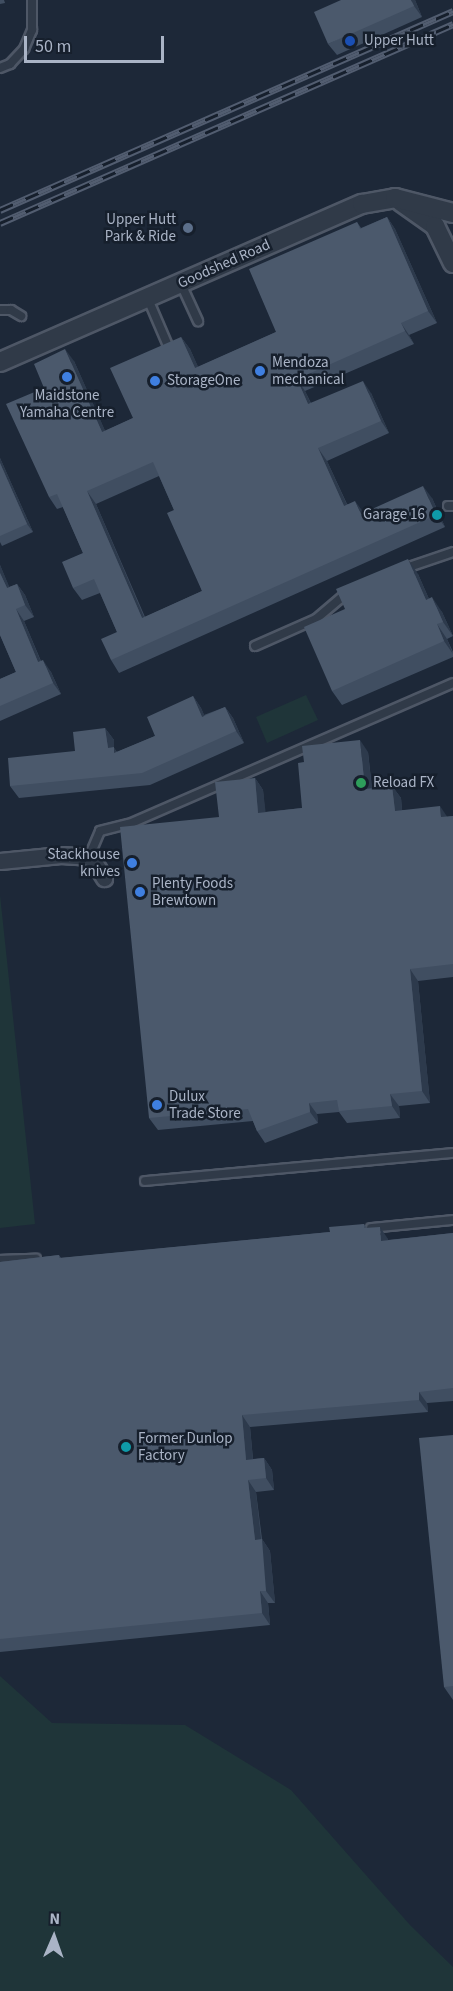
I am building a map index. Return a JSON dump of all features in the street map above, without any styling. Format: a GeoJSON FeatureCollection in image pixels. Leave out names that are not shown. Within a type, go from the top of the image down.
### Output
{"type":"FeatureCollection","features":[{"type":"Feature","properties":{"kind":"street","name":"Goodshed Road"},"geometry":{"type":"LineString","coordinates":[[0,362],[350,208],[395,198],[453,213]]}},
{"type":"Feature","properties":{"kind":"street"},"geometry":{"type":"LineString","coordinates":[[395,198],[435,226],[453,263]]}},
{"type":"Feature","properties":{"kind":"street"},"geometry":{"type":"LineString","coordinates":[[0,861],[61,855],[89,857],[100,866],[104,878]]}},
{"type":"Feature","properties":{"kind":"lane"},"geometry":{"type":"LineString","coordinates":[[0,68],[10,64],[24,49],[32,30],[32,0]]}},
{"type":"Feature","properties":{"kind":"lane"},"geometry":{"type":"LineString","coordinates":[[180,283],[198,321]]}},
{"type":"Feature","properties":{"kind":"lane"},"geometry":{"type":"LineString","coordinates":[[147,297],[169,348]]}},
{"type":"Feature","properties":{"kind":"lane"},"geometry":{"type":"LineString","coordinates":[[1,310],[11,310],[21,316]]}},
{"type":"Feature","properties":{"kind":"lane"},"geometry":{"type":"LineString","coordinates":[[393,573],[453,552]]}},
{"type":"Feature","properties":{"kind":"lane"},"geometry":{"type":"LineString","coordinates":[[255,646],[316,619],[337,598],[353,591]]}},
{"type":"Feature","properties":{"kind":"lane"},"geometry":{"type":"LineString","coordinates":[[89,857],[100,831],[129,824],[453,683]]}},
{"type":"Feature","properties":{"kind":"lane"},"geometry":{"type":"LineString","coordinates":[[145,1181],[453,1154]]}},
{"type":"Feature","properties":{"kind":"lane"},"geometry":{"type":"LineString","coordinates":[[359,1229],[453,1220]]}},
{"type":"Feature","properties":{"kind":"lane"},"geometry":{"type":"LineString","coordinates":[[0,1260],[44,1260]]}},
{"type":"Feature","properties":{"kind":"green space"},"geometry":{"type":"Polygon","coordinates":[[[306,695],[318,720],[267,743],[256,717],[306,695]]]}},
{"type":"Feature","properties":{"kind":"green space"},"geometry":{"type":"Polygon","coordinates":[[[0,895],[35,1224],[0,1228],[0,895]]]}},
{"type":"Feature","properties":{"kind":"green space"},"geometry":{"type":"Polygon","coordinates":[[[0,1676],[52,1723],[185,1725],[291,1790],[410,1925],[453,1967],[453,1991],[0,1991],[0,1676]]]}},
{"type":"Feature","properties":{"kind":"building"},"geometry":{"type":"Polygon","coordinates":[[[341,0],[411,0],[414,6],[328,44],[314,12],[341,0]]]}},
{"type":"Feature","properties":{"kind":"building"},"geometry":{"type":"Polygon","coordinates":[[[387,217],[428,311],[401,323],[405,331],[297,379],[308,404],[363,381],[381,421],[318,448],[344,506],[355,501],[361,514],[423,486],[436,515],[111,660],[101,639],[117,632],[94,579],[73,588],[62,562],[83,553],[57,494],[49,497],[6,404],[44,388],[34,364],[65,349],[102,432],[133,418],[110,368],[181,337],[195,368],[276,332],[249,269],[357,222],[360,229],[387,217]],[[153,462],[87,491],[142,618],[202,591],[167,513],[174,510],[153,462]]]}},
{"type":"Feature","properties":{"kind":"building"},"geometry":{"type":"Polygon","coordinates":[[[0,463],[27,524],[0,536],[0,463]]]}},
{"type":"Feature","properties":{"kind":"building"},"geometry":{"type":"Polygon","coordinates":[[[408,559],[426,600],[432,597],[443,622],[437,624],[444,641],[332,691],[304,627],[345,609],[336,589],[408,559]]]}},
{"type":"Feature","properties":{"kind":"building"},"geometry":{"type":"Polygon","coordinates":[[[0,573],[7,588],[17,584],[25,605],[16,609],[38,662],[43,660],[53,683],[0,706],[0,679],[16,672],[0,635],[0,573]]]}},
{"type":"Feature","properties":{"kind":"building"},"geometry":{"type":"Polygon","coordinates":[[[193,696],[202,717],[225,707],[236,731],[142,773],[10,786],[8,758],[75,751],[73,732],[105,728],[108,748],[114,747],[114,753],[155,736],[147,717],[193,696]]]}},
{"type":"Feature","properties":{"kind":"building"},"geometry":{"type":"Polygon","coordinates":[[[360,740],[365,789],[392,786],[395,811],[440,806],[441,817],[453,816],[453,964],[410,969],[422,1091],[390,1094],[392,1106],[339,1111],[337,1100],[309,1103],[310,1112],[257,1131],[248,1109],[149,1118],[120,827],[219,817],[215,782],[255,778],[258,813],[302,808],[298,763],[304,762],[302,746],[360,740]]]}},
{"type":"Feature","properties":{"kind":"building","name":"Former Dunlop Factory"},"geometry":{"type":"Polygon","coordinates":[[[364,1224],[364,1228],[380,1227],[381,1241],[453,1233],[453,1388],[419,1392],[419,1400],[242,1415],[246,1460],[264,1458],[266,1478],[248,1480],[255,1540],[262,1539],[266,1591],[260,1591],[262,1613],[0,1639],[0,1262],[330,1232],[329,1227],[364,1224]]]}},
{"type":"Feature","properties":{"kind":"building"},"geometry":{"type":"Polygon","coordinates":[[[453,1435],[453,1686],[444,1687],[419,1438],[453,1435]]]}},
{"type":"Feature","properties":{"kind":"railway"},"geometry":{"type":"LineString","coordinates":[[0,210],[453,11]]}},
{"type":"Feature","properties":{"kind":"railway"},"geometry":{"type":"LineString","coordinates":[[0,223],[453,24]]}},
{"type":"Feature","properties":{"kind":"place","name":"Upper Hutt"},"geometry":{"type":"Point","coordinates":[350,41]}},
{"type":"Feature","properties":{"kind":"place","name":"Upper Hutt Park & Ride"},"geometry":{"type":"Point","coordinates":[188,228]}},
{"type":"Feature","properties":{"kind":"place","name":"Mendoza mechanical"},"geometry":{"type":"Point","coordinates":[260,371]}},
{"type":"Feature","properties":{"kind":"place","name":"Maidstone Yamaha Centre"},"geometry":{"type":"Point","coordinates":[67,377]}},
{"type":"Feature","properties":{"kind":"place","name":"StorageOne"},"geometry":{"type":"Point","coordinates":[155,381]}},
{"type":"Feature","properties":{"kind":"place","name":"Garage 16"},"geometry":{"type":"Point","coordinates":[437,515]}},
{"type":"Feature","properties":{"kind":"place","name":"Reload FX"},"geometry":{"type":"Point","coordinates":[361,783]}},
{"type":"Feature","properties":{"kind":"place","name":"Stackhouse knives"},"geometry":{"type":"Point","coordinates":[132,863]}},
{"type":"Feature","properties":{"kind":"place","name":"Plenty Foods Brewtown"},"geometry":{"type":"Point","coordinates":[140,892]}},
{"type":"Feature","properties":{"kind":"place","name":"Dulux Trade Store"},"geometry":{"type":"Point","coordinates":[157,1105]}},
{"type":"Feature","properties":{"kind":"place","name":"Former Dunlop Factory"},"geometry":{"type":"Point","coordinates":[126,1447]}}]}
